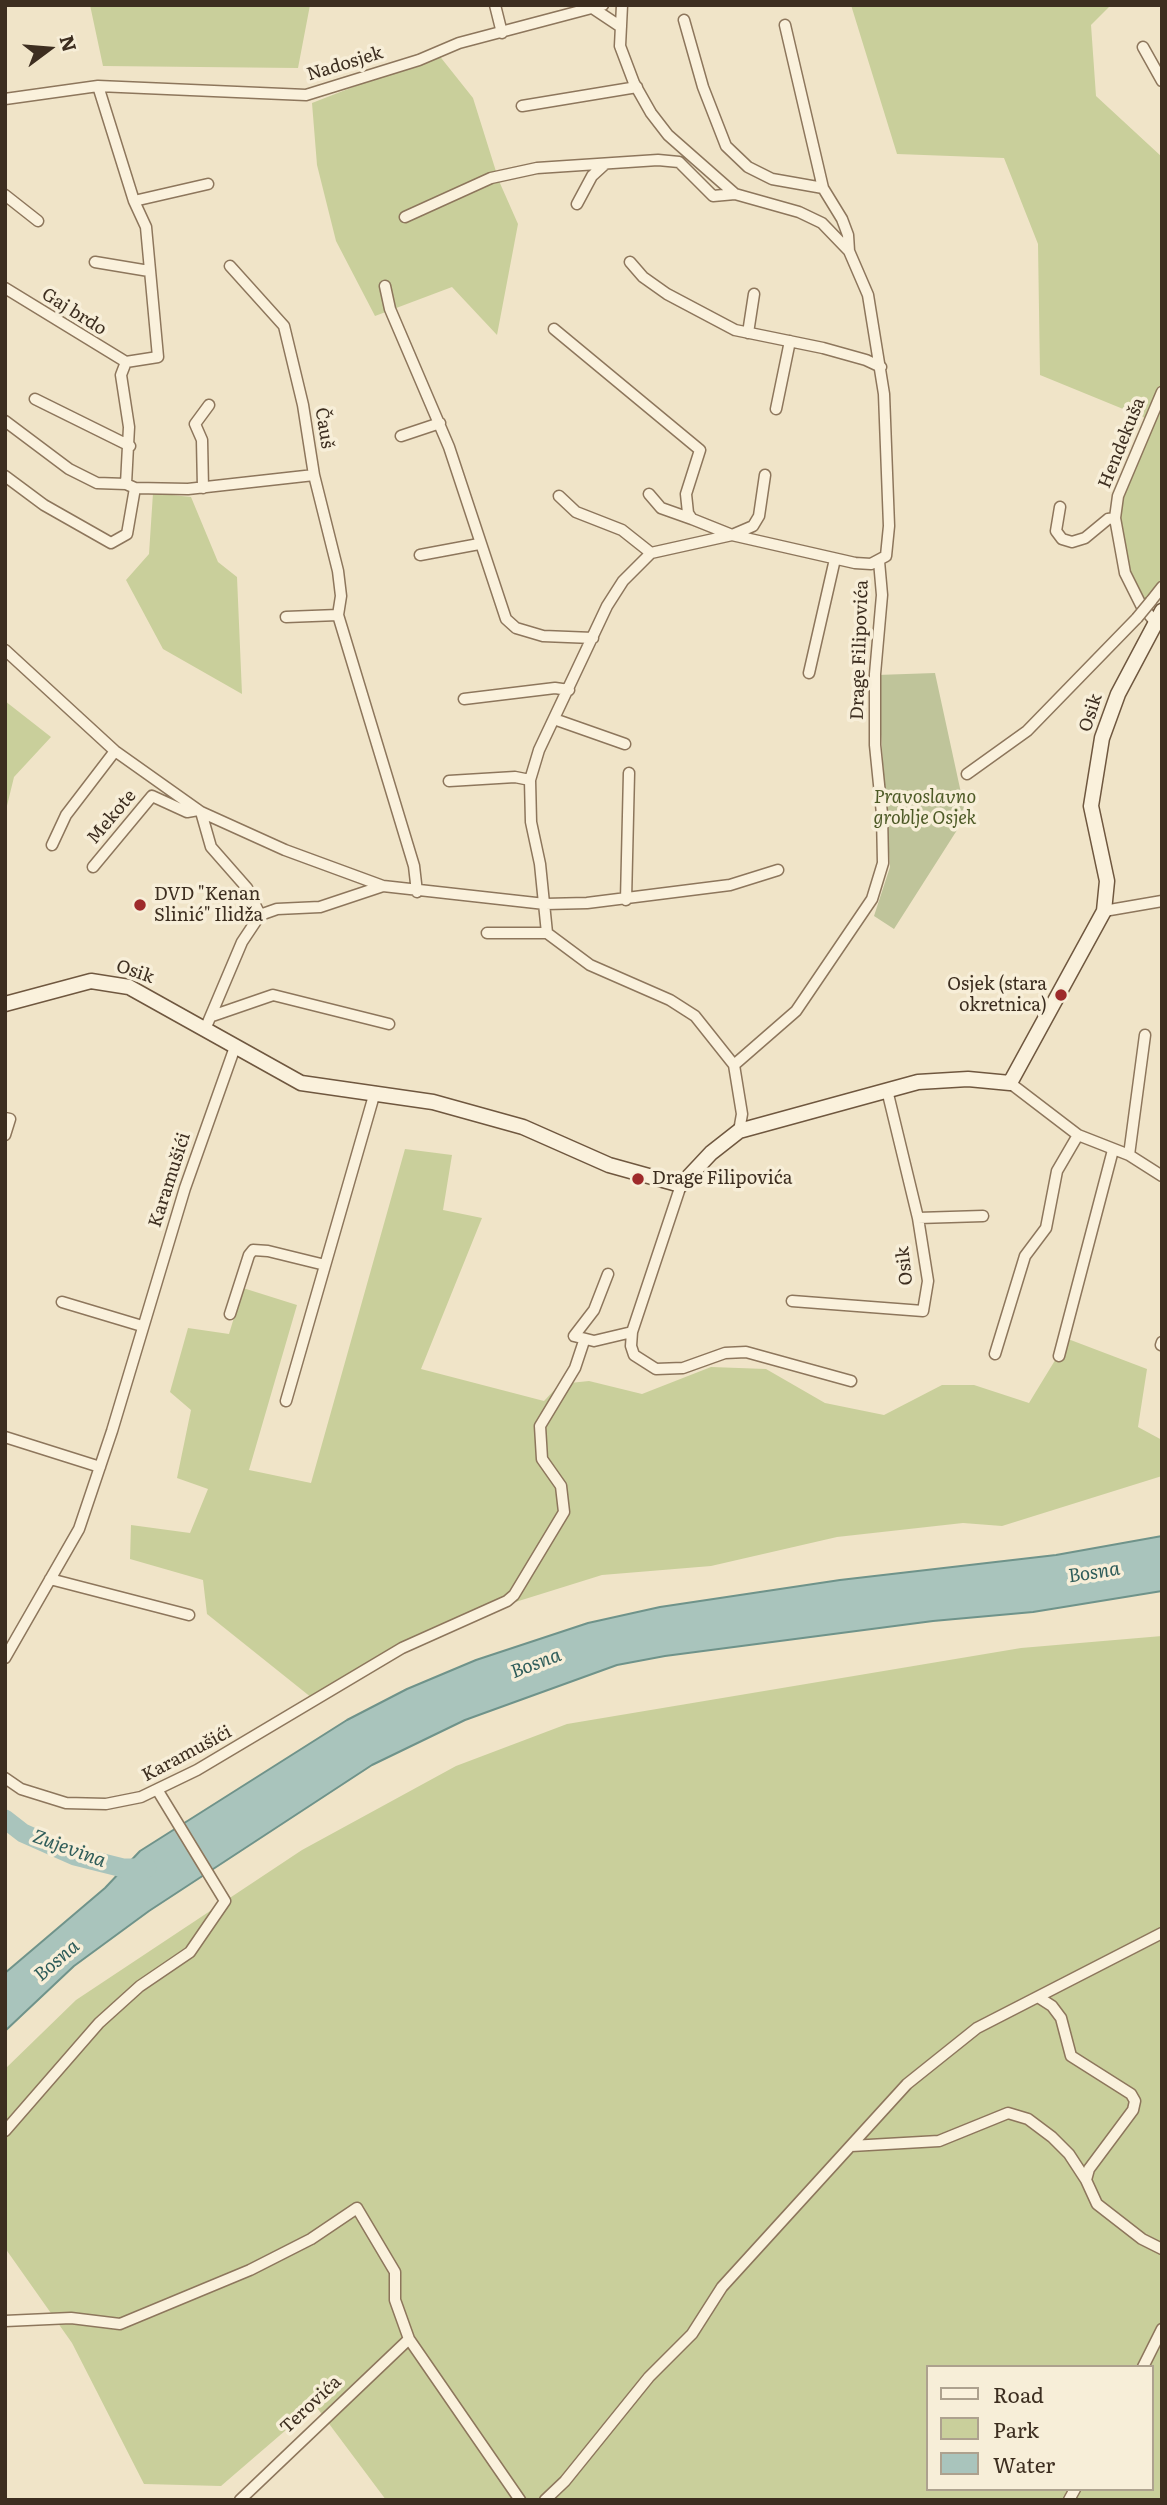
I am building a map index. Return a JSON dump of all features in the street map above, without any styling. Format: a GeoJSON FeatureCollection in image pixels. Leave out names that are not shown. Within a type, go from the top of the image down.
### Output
{"type":"FeatureCollection","features":[{"type":"Feature","properties":{"kind":"main road","name":"Osik"},"geometry":{"type":"LineString","coordinates":[[1010,1083],[1104,911],[1107,881],[1091,806],[1102,738],[1118,694],[1158,614]]}},
{"type":"Feature","properties":{"kind":"main road","name":"Osik"},"geometry":{"type":"LineString","coordinates":[[5,1004],[91,981],[129,987],[209,1022],[235,1047],[301,1083],[433,1102],[523,1127],[609,1165],[681,1185]]}},
{"type":"Feature","properties":{"kind":"main road"},"geometry":{"type":"LineString","coordinates":[[681,1185],[711,1153],[739,1131],[887,1090],[943,1080],[1010,1083]]}},
{"type":"Feature","properties":{"kind":"street"},"geometry":{"type":"LineString","coordinates":[[495,5],[502,33]]}},
{"type":"Feature","properties":{"kind":"street","name":"Drage Filipovića"},"geometry":{"type":"LineString","coordinates":[[622,5],[620,46],[651,113],[668,135],[734,194]]}},
{"type":"Feature","properties":{"kind":"street"},"geometry":{"type":"LineString","coordinates":[[598,7],[621,27]]}},
{"type":"Feature","properties":{"kind":"street","name":"Nadosjek"},"geometry":{"type":"LineString","coordinates":[[5,99],[98,86],[306,95],[419,60],[459,43],[598,7]]}},
{"type":"Feature","properties":{"kind":"street"},"geometry":{"type":"LineString","coordinates":[[684,20],[703,87],[726,146],[748,167],[772,179],[823,188]]}},
{"type":"Feature","properties":{"kind":"street","name":"Drage Filipovića"},"geometry":{"type":"LineString","coordinates":[[649,494],[661,508],[732,535],[835,559],[871,564],[886,556],[889,526],[881,368],[868,295],[849,251],[848,235],[842,219],[823,188],[785,25]]}},
{"type":"Feature","properties":{"kind":"street"},"geometry":{"type":"LineString","coordinates":[[1143,47],[1162,81]]}},
{"type":"Feature","properties":{"kind":"street"},"geometry":{"type":"LineString","coordinates":[[5,476],[44,505],[111,543],[127,534],[131,486],[130,446],[122,387],[126,362],[158,357],[146,227],[134,201],[98,86]]}},
{"type":"Feature","properties":{"kind":"street"},"geometry":{"type":"LineString","coordinates":[[522,106],[637,87]]}},
{"type":"Feature","properties":{"kind":"street","name":"Drage Filipovića"},"geometry":{"type":"LineString","coordinates":[[405,217],[491,178],[537,169],[658,160],[679,162],[713,196],[734,194],[799,212],[822,223],[849,251]]}},
{"type":"Feature","properties":{"kind":"street"},"geometry":{"type":"LineString","coordinates":[[577,204],[592,176],[604,165]]}},
{"type":"Feature","properties":{"kind":"street"},"geometry":{"type":"LineString","coordinates":[[134,201],[208,184]]}},
{"type":"Feature","properties":{"kind":"street"},"geometry":{"type":"LineString","coordinates":[[5,195],[38,221]]}},
{"type":"Feature","properties":{"kind":"street"},"geometry":{"type":"LineString","coordinates":[[95,262],[149,271]]}},
{"type":"Feature","properties":{"kind":"street"},"geometry":{"type":"LineString","coordinates":[[630,262],[643,278],[687,307],[748,333],[866,360],[881,368]]}},
{"type":"Feature","properties":{"kind":"street","name":"Čauš"},"geometry":{"type":"LineString","coordinates":[[230,266],[284,326],[303,405],[314,475],[338,571],[341,596],[338,615],[414,866],[417,891]]}},
{"type":"Feature","properties":{"kind":"street"},"geometry":{"type":"LineString","coordinates":[[385,286],[390,309],[440,423],[479,544],[510,624],[543,636],[569,634],[593,638]]}},
{"type":"Feature","properties":{"kind":"street","name":"Gaj brdo"},"geometry":{"type":"LineString","coordinates":[[5,288],[79,336],[126,362]]}},
{"type":"Feature","properties":{"kind":"street"},"geometry":{"type":"LineString","coordinates":[[748,333],[754,294]]}},
{"type":"Feature","properties":{"kind":"street"},"geometry":{"type":"LineString","coordinates":[[554,329],[616,377],[700,450],[685,494],[688,513],[692,519]]}},
{"type":"Feature","properties":{"kind":"street"},"geometry":{"type":"LineString","coordinates":[[776,409],[790,341]]}},
{"type":"Feature","properties":{"kind":"street","name":"Hendekuša"},"geometry":{"type":"LineString","coordinates":[[1158,614],[1141,606],[1125,573],[1115,517],[1118,496],[1162,392]]}},
{"type":"Feature","properties":{"kind":"street"},"geometry":{"type":"LineString","coordinates":[[35,399],[130,446]]}},
{"type":"Feature","properties":{"kind":"street"},"geometry":{"type":"LineString","coordinates":[[203,488],[202,440],[195,424],[209,405]]}},
{"type":"Feature","properties":{"kind":"street"},"geometry":{"type":"LineString","coordinates":[[5,421],[69,469],[97,483],[203,488],[314,475]]}},
{"type":"Feature","properties":{"kind":"street"},"geometry":{"type":"LineString","coordinates":[[401,436],[440,423]]}},
{"type":"Feature","properties":{"kind":"street"},"geometry":{"type":"LineString","coordinates":[[732,535],[757,522],[765,475]]}},
{"type":"Feature","properties":{"kind":"street"},"geometry":{"type":"LineString","coordinates":[[547,933],[545,904],[531,821],[530,780],[539,750],[623,581],[651,553],[622,530],[586,517],[559,496]]}},
{"type":"Feature","properties":{"kind":"street"},"geometry":{"type":"LineString","coordinates":[[1060,507],[1056,531],[1062,538],[1072,542],[1086,538],[1115,517]]}},
{"type":"Feature","properties":{"kind":"street","name":"Drage Filipovića"},"geometry":{"type":"LineString","coordinates":[[651,553],[732,535]]}},
{"type":"Feature","properties":{"kind":"street"},"geometry":{"type":"LineString","coordinates":[[420,555],[479,544]]}},
{"type":"Feature","properties":{"kind":"street","name":"Drage Filipovića"},"geometry":{"type":"LineString","coordinates":[[809,673],[835,559]]}},
{"type":"Feature","properties":{"kind":"street","name":"Drage Filipovića"},"geometry":{"type":"LineString","coordinates":[[734,1065],[796,1012],[872,899],[883,863],[883,814],[875,734],[874,674],[882,595],[879,561]]}},
{"type":"Feature","properties":{"kind":"street"},"geometry":{"type":"LineString","coordinates":[[967,774],[1027,731],[1137,618],[1158,614],[1162,587]]}},
{"type":"Feature","properties":{"kind":"street"},"geometry":{"type":"LineString","coordinates":[[286,617],[338,615]]}},
{"type":"Feature","properties":{"kind":"street"},"geometry":{"type":"LineString","coordinates":[[5,650],[115,751],[199,811],[285,850],[383,886],[545,904],[626,900],[730,885],[778,870]]}},
{"type":"Feature","properties":{"kind":"street"},"geometry":{"type":"LineString","coordinates":[[464,699],[555,688],[569,691]]}},
{"type":"Feature","properties":{"kind":"street"},"geometry":{"type":"LineString","coordinates":[[554,719],[625,744]]}},
{"type":"Feature","properties":{"kind":"street","name":"Mekote"},"geometry":{"type":"LineString","coordinates":[[51,845],[66,815],[115,751]]}},
{"type":"Feature","properties":{"kind":"street"},"geometry":{"type":"LineString","coordinates":[[626,900],[629,773]]}},
{"type":"Feature","properties":{"kind":"street"},"geometry":{"type":"LineString","coordinates":[[449,782],[515,777],[530,780]]}},
{"type":"Feature","properties":{"kind":"street","name":"Mekote"},"geometry":{"type":"LineString","coordinates":[[93,867],[152,796],[187,812],[199,811]]}},
{"type":"Feature","properties":{"kind":"street"},"geometry":{"type":"LineString","coordinates":[[199,811],[211,847],[247,888],[260,915]]}},
{"type":"Feature","properties":{"kind":"street"},"geometry":{"type":"LineString","coordinates":[[209,1022],[242,942],[260,915],[277,909],[320,907],[383,886]]}},
{"type":"Feature","properties":{"kind":"street"},"geometry":{"type":"LineString","coordinates":[[1104,911],[1162,901]]}},
{"type":"Feature","properties":{"kind":"street"},"geometry":{"type":"LineString","coordinates":[[487,933],[547,933],[590,965],[670,1000],[695,1016],[734,1065],[742,1114],[739,1131]]}},
{"type":"Feature","properties":{"kind":"street"},"geometry":{"type":"LineString","coordinates":[[209,1022],[273,995],[388,1024]]}},
{"type":"Feature","properties":{"kind":"street"},"geometry":{"type":"LineString","coordinates":[[1129,1155],[1145,1035]]}},
{"type":"Feature","properties":{"kind":"street","name":"Karamušići"},"geometry":{"type":"LineString","coordinates":[[5,1658],[79,1529],[185,1188],[235,1047]]}},
{"type":"Feature","properties":{"kind":"street"},"geometry":{"type":"LineString","coordinates":[[1010,1083],[1079,1135],[1129,1155],[1162,1176]]}},
{"type":"Feature","properties":{"kind":"street","name":"Osik"},"geometry":{"type":"LineString","coordinates":[[792,1301],[923,1311],[928,1281],[918,1218],[887,1090]]}},
{"type":"Feature","properties":{"kind":"street"},"geometry":{"type":"LineString","coordinates":[[286,1401],[375,1092]]}},
{"type":"Feature","properties":{"kind":"street"},"geometry":{"type":"LineString","coordinates":[[5,1118],[10,1119],[5,1135]]}},
{"type":"Feature","properties":{"kind":"street"},"geometry":{"type":"LineString","coordinates":[[995,1354],[1025,1256],[1046,1228],[1057,1171],[1079,1135]]}},
{"type":"Feature","properties":{"kind":"street"},"geometry":{"type":"LineString","coordinates":[[1059,1356],[1113,1150]]}},
{"type":"Feature","properties":{"kind":"street"},"geometry":{"type":"LineString","coordinates":[[681,1185],[632,1332],[631,1346],[634,1355],[656,1369],[683,1368],[725,1353],[746,1352],[851,1381]]}},
{"type":"Feature","properties":{"kind":"street"},"geometry":{"type":"LineString","coordinates":[[918,1218],[983,1216]]}},
{"type":"Feature","properties":{"kind":"street"},"geometry":{"type":"LineString","coordinates":[[230,1314],[249,1255],[253,1251],[268,1251],[325,1265]]}},
{"type":"Feature","properties":{"kind":"street"},"geometry":{"type":"LineString","coordinates":[[608,1274],[594,1310],[574,1336],[584,1341],[632,1332]]}},
{"type":"Feature","properties":{"kind":"street"},"geometry":{"type":"LineString","coordinates":[[62,1302],[142,1326]]}},
{"type":"Feature","properties":{"kind":"street","name":"Karamušići"},"geometry":{"type":"LineString","coordinates":[[5,1778],[21,1789],[66,1803],[124,1802],[158,1791],[299,1712],[401,1648],[507,1601],[514,1595],[564,1512],[561,1486],[542,1459],[540,1426],[575,1368],[584,1341]]}},
{"type":"Feature","properties":{"kind":"street"},"geometry":{"type":"LineString","coordinates":[[5,1437],[100,1467]]}},
{"type":"Feature","properties":{"kind":"street"},"geometry":{"type":"LineString","coordinates":[[50,1579],[189,1615]]}},
{"type":"Feature","properties":{"kind":"street"},"geometry":{"type":"LineString","coordinates":[[5,2132],[99,2023],[140,1986],[190,1952],[225,1901],[158,1791]]}},
{"type":"Feature","properties":{"kind":"street"},"geometry":{"type":"LineString","coordinates":[[545,2500],[565,2481],[649,2377],[692,2334],[722,2287],[917,2076],[977,2028],[1162,1933]]}},
{"type":"Feature","properties":{"kind":"street"},"geometry":{"type":"LineString","coordinates":[[1038,1997],[1052,2006],[1061,2018],[1071,2056],[1131,2094],[1135,2101],[1133,2110],[1089,2169],[1086,2180]]}},
{"type":"Feature","properties":{"kind":"street"},"geometry":{"type":"LineString","coordinates":[[851,2146],[939,2141],[1008,2113],[1028,2119],[1069,2154],[1086,2180],[1097,2204],[1133,2233],[1162,2249]]}},
{"type":"Feature","properties":{"kind":"street"},"geometry":{"type":"LineString","coordinates":[[5,2320],[71,2318],[120,2324],[250,2270],[311,2239],[357,2208],[395,2272],[395,2300],[409,2339],[520,2500]]}},
{"type":"Feature","properties":{"kind":"street"},"geometry":{"type":"LineString","coordinates":[[1144,2365],[1162,2329]]}},
{"type":"Feature","properties":{"kind":"street","name":"Terovića"},"geometry":{"type":"LineString","coordinates":[[240,2500],[409,2339]]}},
{"type":"Feature","properties":{"kind":"green space"},"geometry":{"type":"Polygon","coordinates":[[[90,5],[310,5],[298,68],[103,66],[90,5]]]}},
{"type":"Feature","properties":{"kind":"green space"},"geometry":{"type":"Polygon","coordinates":[[[851,5],[1111,5],[1091,25],[1096,96],[1162,157],[1162,583],[1141,605],[1125,573],[1115,518],[1150,420],[1040,375],[1038,244],[1004,158],[897,154],[851,5]]]}},
{"type":"Feature","properties":{"kind":"green space"},"geometry":{"type":"Polygon","coordinates":[[[438,54],[473,98],[499,181],[518,224],[497,335],[452,287],[375,316],[336,241],[317,165],[312,103],[438,54]]]}},
{"type":"Feature","properties":{"kind":"green space"},"geometry":{"type":"Polygon","coordinates":[[[153,493],[191,497],[218,562],[237,577],[242,694],[163,649],[126,580],[149,554],[153,493]]]}},
{"type":"Feature","properties":{"kind":"green space","name":"Pravoslavno groblje Osjek"},"geometry":{"type":"Polygon","coordinates":[[[935,673],[966,816],[894,929],[874,916],[890,867],[877,675],[935,673]]]}},
{"type":"Feature","properties":{"kind":"green space"},"geometry":{"type":"Polygon","coordinates":[[[5,701],[51,737],[14,777],[5,814],[5,701]]]}},
{"type":"Feature","properties":{"kind":"green space"},"geometry":{"type":"Polygon","coordinates":[[[405,1149],[452,1155],[443,1210],[482,1218],[421,1369],[544,1401],[560,1384],[589,1381],[642,1394],[711,1367],[766,1369],[825,1403],[884,1415],[942,1385],[974,1385],[1029,1403],[1068,1339],[1147,1369],[1138,1427],[1162,1440],[1162,1476],[1002,1526],[963,1523],[837,1537],[711,1566],[602,1575],[509,1604],[397,1647],[312,1698],[207,1614],[203,1580],[130,1559],[131,1525],[190,1533],[208,1489],[177,1478],[191,1410],[170,1392],[188,1328],[229,1334],[243,1288],[297,1305],[249,1470],[311,1483],[405,1149]]]}},
{"type":"Feature","properties":{"kind":"green space"},"geometry":{"type":"Polygon","coordinates":[[[1162,1636],[1162,2500],[386,2500],[315,2405],[221,2486],[144,2484],[72,2343],[5,2248],[5,2069],[76,2000],[302,1850],[456,1766],[567,1724],[1021,1648],[1162,1636]]]}},
{"type":"Feature","properties":{"kind":"water","name":"Bosna"},"geometry":{"type":"Polygon","coordinates":[[[1162,1536],[1162,1591],[1033,1612],[933,1621],[665,1656],[617,1665],[465,1720],[372,1765],[149,1911],[74,1966],[5,2031],[5,1973],[105,1888],[140,1851],[347,1720],[407,1689],[476,1660],[588,1623],[660,1607],[840,1580],[1056,1555],[1162,1536]]]}},
{"type":"Feature","properties":{"kind":"waterway","name":"Zujevina"},"geometry":{"type":"LineString","coordinates":[[5,1819],[23,1833],[75,1856],[123,1868],[147,1868]]}},
{"type":"Feature","properties":{"kind":"place","name":"DVD \"Kenan Slinić\" Ilidža"},"geometry":{"type":"Point","coordinates":[140,905]}},
{"type":"Feature","properties":{"kind":"place","name":"Osjek (stara okretnica)"},"geometry":{"type":"Point","coordinates":[1061,995]}},
{"type":"Feature","properties":{"kind":"place","name":"Drage Filipovića"},"geometry":{"type":"Point","coordinates":[638,1179]}}]}
